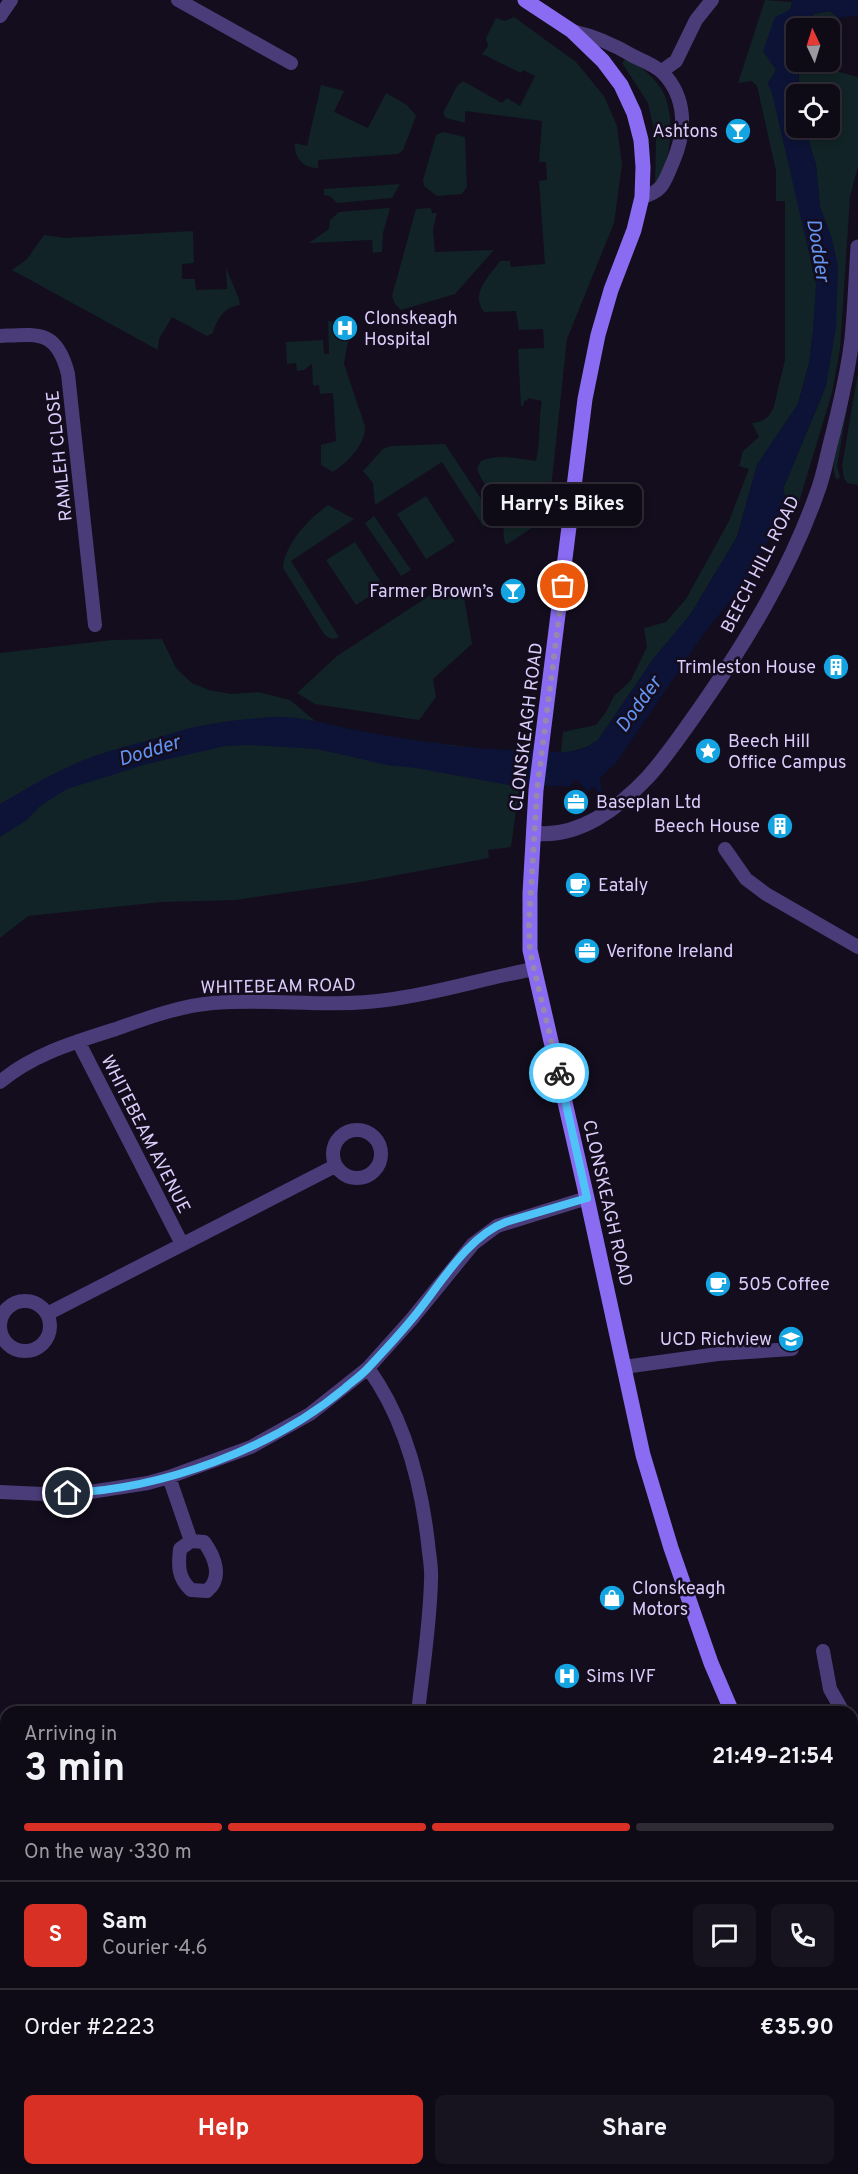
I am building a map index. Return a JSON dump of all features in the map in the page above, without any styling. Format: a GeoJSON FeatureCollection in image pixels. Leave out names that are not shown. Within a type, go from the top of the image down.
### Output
{"type":"FeatureCollection","features":[{"type":"Feature","properties":{"kind":"main road","name":"CLONSKEAGH ROAD"},"geometry":{"type":"LineString","coordinates":[[525,0],[572,31],[603,61],[621,85],[634,112],[641,140],[643,166],[642,197],[634,230],[611,290],[591,362],[585,399],[537,790],[529,923],[530,950],[643,1455],[671,1548],[711,1664],[729,1706]]}},
{"type":"Feature","properties":{"kind":"street"},"geometry":{"type":"LineString","coordinates":[[0,16],[11,0]]}},
{"type":"Feature","properties":{"kind":"street"},"geometry":{"type":"LineString","coordinates":[[178,0],[291,63]]}},
{"type":"Feature","properties":{"kind":"street"},"geometry":{"type":"LineString","coordinates":[[662,71],[676,61],[696,20],[712,0]]}},
{"type":"Feature","properties":{"kind":"street","name":"CLONSKEAGH ROAD"},"geometry":{"type":"LineString","coordinates":[[572,31],[592,35],[662,71],[680,98],[683,129],[676,155],[662,188],[655,194],[642,197]]}},
{"type":"Feature","properties":{"kind":"street","name":"BEECH HILL ROAD"},"geometry":{"type":"LineString","coordinates":[[534,833],[549,835],[579,828],[595,820],[646,779],[670,752],[748,635],[803,530],[818,491],[847,371],[852,337],[858,247]]}},
{"type":"Feature","properties":{"kind":"street","name":"RAMLEH CLOSE"},"geometry":{"type":"LineString","coordinates":[[0,336],[34,334],[52,342],[63,353],[68,374],[95,625]]}},
{"type":"Feature","properties":{"kind":"street"},"geometry":{"type":"LineString","coordinates":[[725,849],[746,879],[766,894],[858,947]]}},
{"type":"Feature","properties":{"kind":"street","name":"WHITEBEAM ROAD"},"geometry":{"type":"LineString","coordinates":[[0,1082],[15,1069],[46,1053],[182,1008],[212,1003],[357,1003],[387,1000],[439,992],[534,969]]}},
{"type":"Feature","properties":{"kind":"street","name":"WHITEBEAM AVENUE"},"geometry":{"type":"LineString","coordinates":[[78,1041],[182,1244]]}},
{"type":"Feature","properties":{"kind":"street","name":"WHITEBEAM AVENUE"},"geometry":{"type":"LineString","coordinates":[[47,1314],[335,1166]]}},
{"type":"Feature","properties":{"kind":"street"},"geometry":{"type":"LineString","coordinates":[[0,1492],[43,1494],[90,1492],[148,1483],[251,1447],[310,1414],[369,1368],[473,1244],[497,1226],[587,1198]]}},
{"type":"Feature","properties":{"kind":"street"},"geometry":{"type":"LineString","coordinates":[[624,1367],[718,1354],[792,1349]]}},
{"type":"Feature","properties":{"kind":"street"},"geometry":{"type":"LineString","coordinates":[[369,1368],[400,1424],[415,1473],[425,1520],[432,1577],[419,1706]]}},
{"type":"Feature","properties":{"kind":"street"},"geometry":{"type":"LineString","coordinates":[[169,1477],[191,1541]]}},
{"type":"Feature","properties":{"kind":"street"},"geometry":{"type":"LineString","coordinates":[[823,1651],[830,1689],[840,1706]]}},
{"type":"Feature","properties":{"kind":"shaded area"},"geometry":{"type":"Polygon","coordinates":[[[765,0],[792,2],[788,18],[786,18],[776,70],[768,83],[817,284],[809,363],[798,404],[757,465],[737,537],[690,615],[654,658],[598,740],[587,747],[561,754],[563,732],[596,725],[614,696],[631,680],[647,647],[644,628],[666,622],[686,599],[729,521],[749,469],[739,466],[743,451],[759,437],[752,423],[766,418],[774,406],[785,360],[785,201],[776,201],[776,171],[757,86],[752,81],[738,83],[765,0]]]}},
{"type":"Feature","properties":{"kind":"shaded area"},"geometry":{"type":"Polygon","coordinates":[[[830,11],[839,18],[812,18],[814,14],[830,11]]]}},
{"type":"Feature","properties":{"kind":"shaded area"},"geometry":{"type":"Polygon","coordinates":[[[514,17],[576,62],[604,96],[617,126],[622,165],[614,223],[567,339],[548,517],[506,545],[501,512],[477,469],[481,461],[494,457],[536,461],[542,401],[528,398],[521,406],[518,349],[544,348],[543,329],[519,330],[516,311],[484,312],[479,298],[482,286],[500,261],[510,261],[511,267],[545,264],[539,181],[547,180],[546,162],[539,162],[542,121],[465,111],[465,123],[446,118],[443,113],[457,86],[463,81],[502,103],[507,98],[520,106],[535,76],[523,70],[521,73],[482,54],[488,46],[486,38],[496,18],[505,21],[514,17]]]}},
{"type":"Feature","properties":{"kind":"shaded area"},"geometry":{"type":"Polygon","coordinates":[[[628,56],[647,72],[666,98],[670,118],[669,150],[664,169],[655,185],[656,138],[648,103],[622,63],[628,56]]]}},
{"type":"Feature","properties":{"kind":"shaded area"},"geometry":{"type":"Polygon","coordinates":[[[799,72],[840,72],[858,77],[858,166],[850,197],[840,349],[832,393],[795,515],[787,506],[783,489],[826,386],[832,239],[820,207],[816,165],[808,138],[840,138],[840,84],[799,84],[799,72]]]}},
{"type":"Feature","properties":{"kind":"shaded area"},"geometry":{"type":"Polygon","coordinates":[[[321,85],[344,91],[334,112],[368,128],[386,93],[407,105],[416,116],[403,150],[398,154],[318,160],[318,168],[313,168],[300,161],[295,143],[307,146],[321,85]]]}},
{"type":"Feature","properties":{"kind":"shaded area"},"geometry":{"type":"Polygon","coordinates":[[[443,132],[465,137],[467,187],[462,194],[437,196],[424,186],[423,180],[436,135],[443,132]]]}},
{"type":"Feature","properties":{"kind":"shaded area"},"geometry":{"type":"Polygon","coordinates":[[[400,184],[392,198],[337,203],[330,196],[324,195],[324,189],[400,184]]]}},
{"type":"Feature","properties":{"kind":"shaded area"},"geometry":{"type":"Polygon","coordinates":[[[390,208],[383,233],[382,252],[373,253],[372,240],[309,243],[329,229],[330,220],[339,212],[390,208]]]}},
{"type":"Feature","properties":{"kind":"shaded area"},"geometry":{"type":"Polygon","coordinates":[[[431,208],[432,213],[437,213],[433,229],[435,252],[494,250],[455,294],[401,310],[395,304],[392,296],[416,209],[431,208]]]}},
{"type":"Feature","properties":{"kind":"shaded area"},"geometry":{"type":"Polygon","coordinates":[[[193,231],[194,263],[182,264],[182,279],[195,279],[196,290],[227,289],[226,268],[240,305],[225,311],[213,333],[207,336],[172,317],[159,339],[158,350],[12,270],[27,259],[44,235],[65,238],[193,231]]]}},
{"type":"Feature","properties":{"kind":"shaded area"},"geometry":{"type":"Polygon","coordinates":[[[328,321],[352,322],[354,325],[344,364],[365,426],[363,439],[355,452],[333,472],[321,465],[321,445],[336,441],[333,393],[320,394],[319,385],[313,386],[312,364],[304,370],[297,371],[296,363],[287,364],[286,342],[323,340],[324,354],[329,354],[328,321]]]}},
{"type":"Feature","properties":{"kind":"shaded area"},"geometry":{"type":"Polygon","coordinates":[[[858,372],[858,485],[847,483],[842,466],[858,372]]]}},
{"type":"Feature","properties":{"kind":"shaded area"},"geometry":{"type":"Polygon","coordinates":[[[850,392],[837,466],[840,477],[837,480],[834,473],[835,451],[850,392]]]}},
{"type":"Feature","properties":{"kind":"shaded area"},"geometry":{"type":"Polygon","coordinates":[[[445,444],[495,520],[483,526],[442,462],[375,505],[373,483],[363,471],[383,449],[391,446],[445,444]]]}},
{"type":"Feature","properties":{"kind":"shaded area"},"geometry":{"type":"Polygon","coordinates":[[[426,496],[455,541],[426,559],[397,514],[426,496]]]}},
{"type":"Feature","properties":{"kind":"shaded area"},"geometry":{"type":"Polygon","coordinates":[[[328,505],[354,519],[291,561],[339,637],[333,639],[324,634],[283,568],[288,550],[299,532],[328,505]]]}},
{"type":"Feature","properties":{"kind":"shaded area"},"geometry":{"type":"Polygon","coordinates":[[[374,516],[411,570],[401,576],[365,523],[374,516]]]}},
{"type":"Feature","properties":{"kind":"shaded area"},"geometry":{"type":"Polygon","coordinates":[[[355,542],[384,587],[356,605],[326,560],[355,542]]]}},
{"type":"Feature","properties":{"kind":"shaded area"},"geometry":{"type":"Polygon","coordinates":[[[432,594],[464,597],[472,644],[433,679],[436,697],[419,720],[315,704],[297,693],[337,656],[432,594]]]}},
{"type":"Feature","properties":{"kind":"shaded area"},"geometry":{"type":"Polygon","coordinates":[[[162,639],[176,668],[192,683],[209,690],[231,694],[258,692],[290,700],[315,721],[352,730],[484,749],[506,751],[525,749],[511,847],[488,850],[489,858],[360,882],[235,900],[162,902],[28,916],[0,938],[0,653],[112,640],[162,639]]]}},
{"type":"Feature","properties":{"kind":"water","name":"Dodder"},"geometry":{"type":"Polygon","coordinates":[[[791,0],[858,0],[858,17],[839,18],[830,11],[814,14],[812,18],[786,18],[786,72],[798,72],[799,84],[786,84],[786,138],[808,138],[816,165],[820,207],[832,239],[838,266],[836,327],[826,386],[783,489],[790,509],[783,514],[746,581],[702,636],[617,762],[600,778],[602,793],[599,796],[595,786],[587,791],[577,780],[573,781],[571,786],[514,786],[387,765],[317,749],[250,745],[225,746],[147,764],[67,789],[40,806],[27,820],[0,837],[0,804],[42,780],[106,752],[213,724],[271,717],[293,717],[439,744],[502,750],[570,752],[598,740],[654,658],[690,615],[737,537],[757,465],[798,404],[809,363],[816,284],[772,92],[768,83],[776,70],[763,51],[775,17],[791,9],[791,0]]]}},
{"type":"Feature","properties":{"kind":"way so far"},"geometry":{"type":"LineString","coordinates":[[559,1073],[530,950],[529,923],[537,790],[563,586]]}},
{"type":"Feature","properties":{"kind":"place","name":"Ashtons"},"geometry":{"type":"Point","coordinates":[738,131]}},
{"type":"Feature","properties":{"kind":"place","name":"Clonskeagh Hospital"},"geometry":{"type":"Point","coordinates":[345,328]}},
{"type":"Feature","properties":{"kind":"place","name":"Harry's Bikes"},"geometry":{"type":"Point","coordinates":[563,586]}},
{"type":"Feature","properties":{"kind":"place","name":"Farmer Brown’s"},"geometry":{"type":"Point","coordinates":[513,591]}},
{"type":"Feature","properties":{"kind":"place","name":"Trimleston House"},"geometry":{"type":"Point","coordinates":[836,667]}},
{"type":"Feature","properties":{"kind":"place","name":"Beech Hill Office Campus"},"geometry":{"type":"Point","coordinates":[708,751]}},
{"type":"Feature","properties":{"kind":"place","name":"Baseplan Ltd"},"geometry":{"type":"Point","coordinates":[576,802]}},
{"type":"Feature","properties":{"kind":"place","name":"Beech House"},"geometry":{"type":"Point","coordinates":[780,826]}},
{"type":"Feature","properties":{"kind":"place","name":"Eataly"},"geometry":{"type":"Point","coordinates":[578,885]}},
{"type":"Feature","properties":{"kind":"place","name":"Verifone Ireland"},"geometry":{"type":"Point","coordinates":[587,951]}},
{"type":"Feature","properties":{"kind":"place","name":"505 Coffee"},"geometry":{"type":"Point","coordinates":[718,1284]}},
{"type":"Feature","properties":{"kind":"place","name":"UCD Richview"},"geometry":{"type":"Point","coordinates":[791,1339]}},
{"type":"Feature","properties":{"kind":"place","name":"Clonskeagh Motors"},"geometry":{"type":"Point","coordinates":[612,1598]}},
{"type":"Feature","properties":{"kind":"place","name":"Sims IVF"},"geometry":{"type":"Point","coordinates":[567,1676]}},
{"type":"Feature","properties":{"kind":"route"},"geometry":{"type":"LineString","coordinates":[[68,1493],[132,1486],[169,1477],[251,1447],[310,1414],[369,1368],[473,1244],[506,1222],[587,1198],[559,1073]]}}]}
